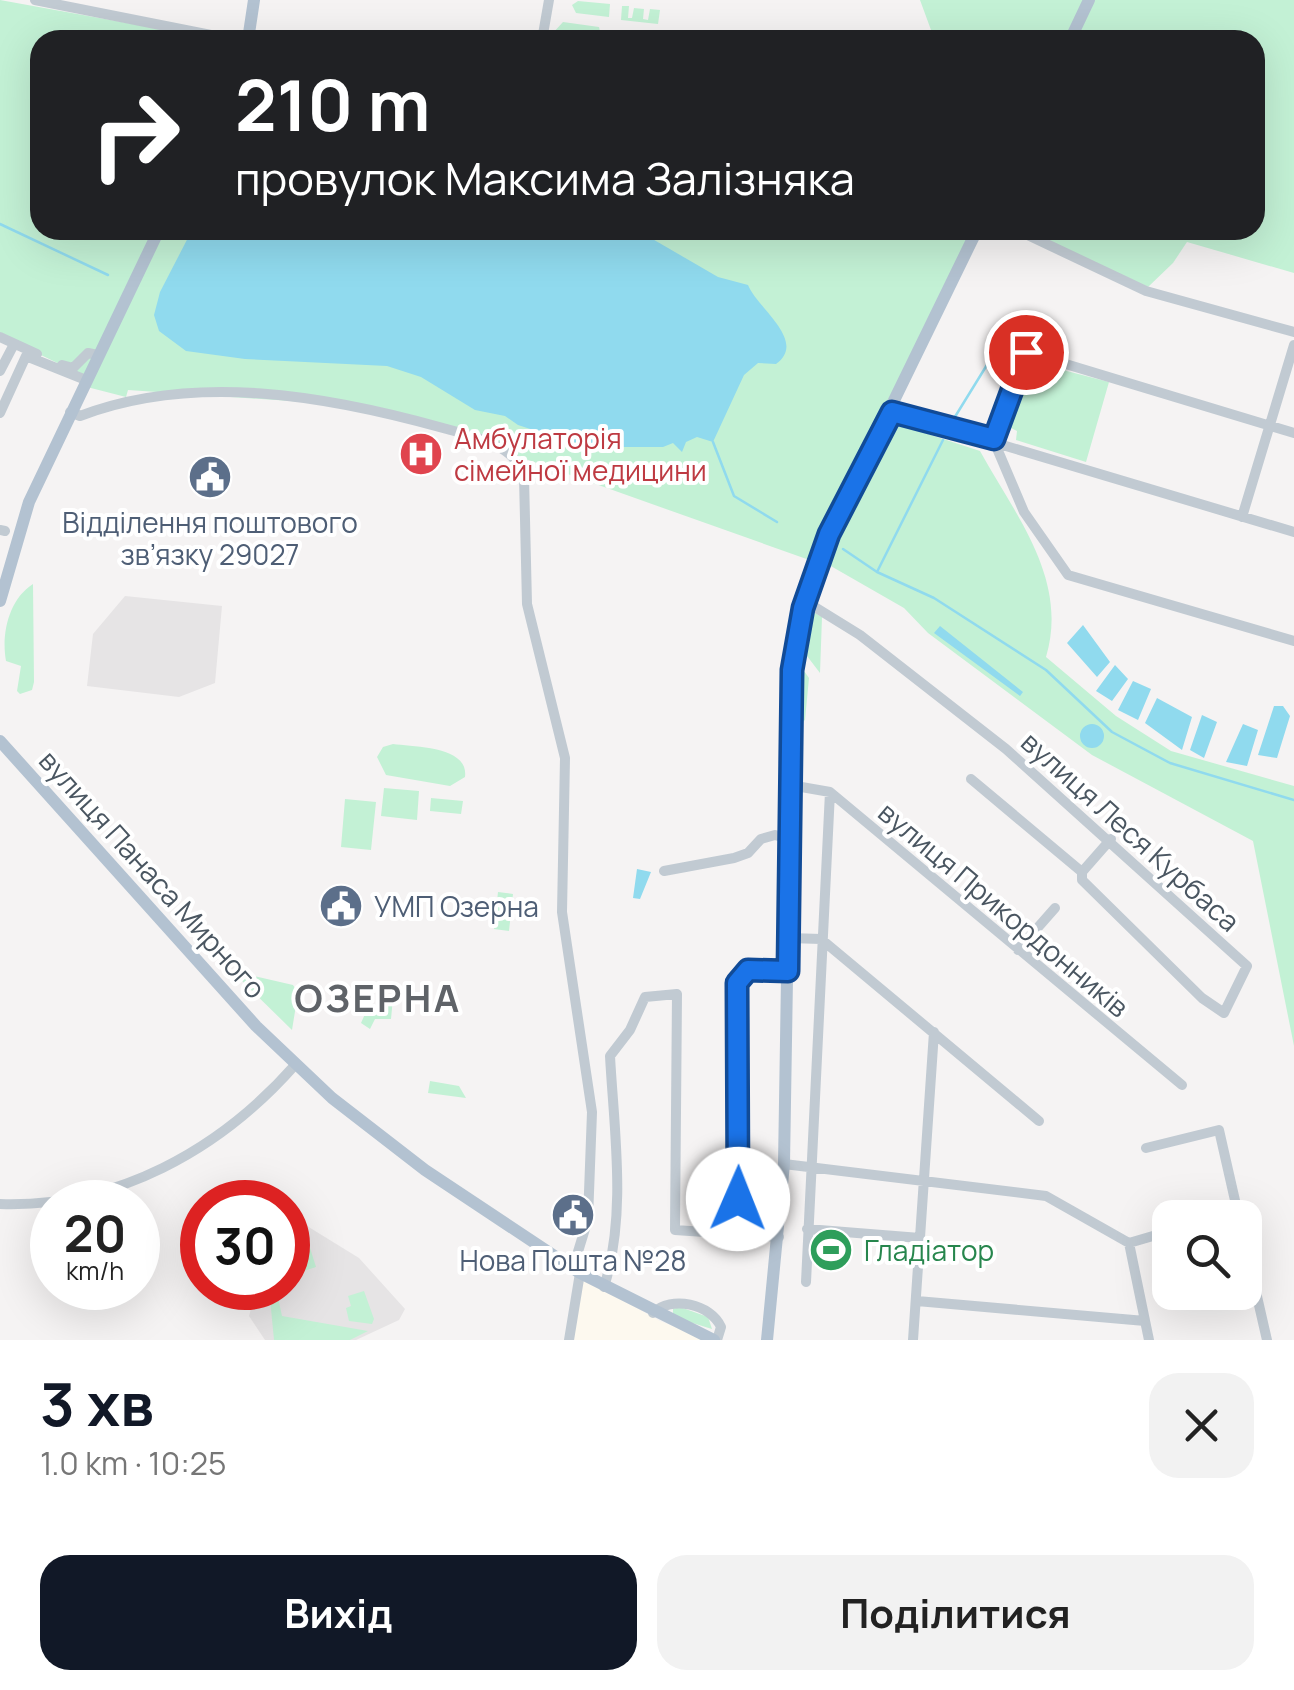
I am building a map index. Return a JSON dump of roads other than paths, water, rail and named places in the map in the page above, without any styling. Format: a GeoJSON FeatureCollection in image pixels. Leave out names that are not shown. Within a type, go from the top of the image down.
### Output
{"type":"FeatureCollection","features":[{"type":"Feature","properties":{"kind":"main road"},"geometry":{"type":"LineString","coordinates":[[250,30],[254,0]]}},
{"type":"Feature","properties":{"kind":"main road"},"geometry":{"type":"LineString","coordinates":[[1075,30],[1089,0]]}},
{"type":"Feature","properties":{"kind":"main road"},"geometry":{"type":"LineString","coordinates":[[0,600],[17,533],[70,412],[154,240]]}},
{"type":"Feature","properties":{"kind":"main road"},"geometry":{"type":"LineString","coordinates":[[766,1340],[784,1164],[792,670],[805,601],[829,534],[892,412],[972,240]]}},
{"type":"Feature","properties":{"kind":"main road","name":"вулиця Панаса Мирного"},"geometry":{"type":"LineString","coordinates":[[2,745],[295,1065],[396,1149],[576,1271],[653,1313],[716,1340]]}},
{"type":"Feature","properties":{"kind":"street"},"geometry":{"type":"LineString","coordinates":[[35,0],[186,30]]}},
{"type":"Feature","properties":{"kind":"street"},"geometry":{"type":"LineString","coordinates":[[544,30],[549,0]]}},
{"type":"Feature","properties":{"kind":"street"},"geometry":{"type":"LineString","coordinates":[[1038,240],[1146,291],[1294,332]]}},
{"type":"Feature","properties":{"kind":"street"},"geometry":{"type":"LineString","coordinates":[[0,340],[73,368],[88,353],[98,356]]}},
{"type":"Feature","properties":{"kind":"street"},"geometry":{"type":"LineString","coordinates":[[0,340],[26,356],[86,380]]}},
{"type":"Feature","properties":{"kind":"street"},"geometry":{"type":"LineString","coordinates":[[1242,517],[1294,345]]}},
{"type":"Feature","properties":{"kind":"street"},"geometry":{"type":"LineString","coordinates":[[0,371],[12,348]]}},
{"type":"Feature","properties":{"kind":"street"},"geometry":{"type":"LineString","coordinates":[[1294,433],[1026,352],[994,439],[1024,512],[1068,575],[1294,641]]}},
{"type":"Feature","properties":{"kind":"street"},"geometry":{"type":"LineString","coordinates":[[0,413],[26,356]]}},
{"type":"Feature","properties":{"kind":"street"},"geometry":{"type":"LineString","coordinates":[[70,412],[80,416],[118,401],[173,395],[281,395],[378,410],[452,430],[501,448],[520,464],[524,477],[528,604],[565,758],[562,912],[592,1112],[594,1150],[588,1219],[576,1271],[569,1340]]}},
{"type":"Feature","properties":{"kind":"street"},"geometry":{"type":"LineString","coordinates":[[892,412],[994,439],[1294,532]]}},
{"type":"Feature","properties":{"kind":"street","name":"вулиця Леся Курбаса"},"geometry":{"type":"LineString","coordinates":[[805,601],[875,647],[1006,749],[1111,839],[1247,966],[1224,1013],[1202,998],[1082,880],[1082,872],[970,779]]}},
{"type":"Feature","properties":{"kind":"street"},"geometry":{"type":"LineString","coordinates":[[790,785],[830,792],[806,1282]]}},
{"type":"Feature","properties":{"kind":"street","name":"вулиця Прикордонників"},"geometry":{"type":"LineString","coordinates":[[830,792],[1182,1085]]}},
{"type":"Feature","properties":{"kind":"street"},"geometry":{"type":"LineString","coordinates":[[664,872],[734,858],[748,853],[761,838],[776,835],[788,839]]}},
{"type":"Feature","properties":{"kind":"street"},"geometry":{"type":"LineString","coordinates":[[1082,872],[1111,839]]}},
{"type":"Feature","properties":{"kind":"street"},"geometry":{"type":"LineString","coordinates":[[1018,950],[1055,908]]}},
{"type":"Feature","properties":{"kind":"street"},"geometry":{"type":"LineString","coordinates":[[789,938],[820,939],[1040,1121]]}},
{"type":"Feature","properties":{"kind":"street"},"geometry":{"type":"LineString","coordinates":[[736,1233],[737,983],[748,970],[788,971]]}},
{"type":"Feature","properties":{"kind":"street"},"geometry":{"type":"LineString","coordinates":[[604,1286],[611,1252],[617,1136],[610,1056],[630,1030],[645,997],[678,994],[675,1230],[779,1238]]}},
{"type":"Feature","properties":{"kind":"street"},"geometry":{"type":"LineString","coordinates":[[913,1340],[934,1032]]}},
{"type":"Feature","properties":{"kind":"street"},"geometry":{"type":"LineString","coordinates":[[0,1204],[78,1198],[185,1160],[295,1065]]}},
{"type":"Feature","properties":{"kind":"street"},"geometry":{"type":"LineString","coordinates":[[1146,1148],[1219,1130],[1235,1200]]}},
{"type":"Feature","properties":{"kind":"street"},"geometry":{"type":"LineString","coordinates":[[784,1164],[1046,1196],[1129,1243],[1152,1236]]}},
{"type":"Feature","properties":{"kind":"street"},"geometry":{"type":"LineString","coordinates":[[807,1229],[920,1238]]}},
{"type":"Feature","properties":{"kind":"street"},"geometry":{"type":"LineString","coordinates":[[1129,1243],[1149,1340]]}},
{"type":"Feature","properties":{"kind":"street"},"geometry":{"type":"LineString","coordinates":[[916,1301],[1145,1322]]}},
{"type":"Feature","properties":{"kind":"street"},"geometry":{"type":"LineString","coordinates":[[653,1313],[668,1302],[680,1302],[712,1315],[721,1327],[716,1340]]}},
{"type":"Feature","properties":{"kind":"street"},"geometry":{"type":"LineString","coordinates":[[1259,1310],[1266,1340]]}},
{"type":"Feature","properties":{"kind":"water"},"geometry":{"type":"Polygon","coordinates":[[[187,240],[654,240],[718,277],[748,285],[784,335],[786,345],[776,364],[758,363],[744,375],[713,442],[697,437],[686,442],[682,452],[673,443],[663,447],[604,447],[567,441],[518,425],[505,416],[475,410],[421,377],[387,366],[245,359],[186,351],[159,331],[154,315],[160,292],[187,240]]]}},
{"type":"Feature","properties":{"kind":"water"},"geometry":{"type":"Polygon","coordinates":[[[1083,625],[1110,662],[1097,677],[1067,643],[1083,625]]]}},
{"type":"Feature","properties":{"kind":"water"},"geometry":{"type":"Polygon","coordinates":[[[940,626],[1023,692],[1020,696],[934,633],[940,626]]]}},
{"type":"Feature","properties":{"kind":"water"},"geometry":{"type":"Polygon","coordinates":[[[1115,665],[1128,679],[1112,701],[1096,691],[1115,665]]]}},
{"type":"Feature","properties":{"kind":"water"},"geometry":{"type":"Polygon","coordinates":[[[1133,681],[1151,689],[1138,720],[1118,710],[1133,681]]]}},
{"type":"Feature","properties":{"kind":"water"},"geometry":{"type":"Polygon","coordinates":[[[1157,698],[1192,717],[1182,750],[1145,723],[1157,698]]]}},
{"type":"Feature","properties":{"kind":"water"},"geometry":{"type":"Polygon","coordinates":[[[1274,706],[1283,706],[1290,716],[1277,758],[1258,755],[1274,706]]]}},
{"type":"Feature","properties":{"kind":"water"},"geometry":{"type":"Polygon","coordinates":[[[1202,715],[1217,722],[1204,758],[1190,750],[1202,715]]]}},
{"type":"Feature","properties":{"kind":"water"},"geometry":{"type":"Polygon","coordinates":[[[1092,724],[1104,736],[1092,748],[1080,736],[1092,724]]]}},
{"type":"Feature","properties":{"kind":"water"},"geometry":{"type":"Polygon","coordinates":[[[1243,724],[1258,730],[1247,766],[1226,762],[1243,724]]]}},
{"type":"Feature","properties":{"kind":"water"},"geometry":{"type":"Polygon","coordinates":[[[637,869],[651,872],[640,899],[633,898],[637,869]]]}},
{"type":"Feature","properties":{"kind":"waterway"},"geometry":{"type":"LineString","coordinates":[[0,224],[30,238]]}},
{"type":"Feature","properties":{"kind":"waterway"},"geometry":{"type":"LineString","coordinates":[[34,240],[108,275]]}},
{"type":"Feature","properties":{"kind":"waterway"},"geometry":{"type":"LineString","coordinates":[[953,420],[1019,313]]}},
{"type":"Feature","properties":{"kind":"waterway"},"geometry":{"type":"LineString","coordinates":[[877,572],[943,440]]}},
{"type":"Feature","properties":{"kind":"waterway"},"geometry":{"type":"LineString","coordinates":[[713,442],[734,496],[777,522]]}},
{"type":"Feature","properties":{"kind":"waterway"},"geometry":{"type":"LineString","coordinates":[[843,549],[877,572],[934,598],[1046,670],[1112,732],[1170,763],[1294,800]]}},
{"type":"Feature","properties":{"kind":"place","name":"Амбулаторія сімейної медицини"},"geometry":{"type":"Point","coordinates":[421,454]}},
{"type":"Feature","properties":{"kind":"place","name":"Відділення поштового зв’язку 29027"},"geometry":{"type":"Point","coordinates":[210,477]}},
{"type":"Feature","properties":{"kind":"place","name":"УМП Озерна"},"geometry":{"type":"Point","coordinates":[341,906]}},
{"type":"Feature","properties":{"kind":"place","name":"Нова Пошта №28"},"geometry":{"type":"Point","coordinates":[573,1215]}},
{"type":"Feature","properties":{"kind":"place","name":"Гладіатор"},"geometry":{"type":"Point","coordinates":[831,1250]}},
{"type":"Feature","properties":{"kind":"district","name":"ОЗЕРНА"},"geometry":{"type":"Point","coordinates":[378,997]}}]}
